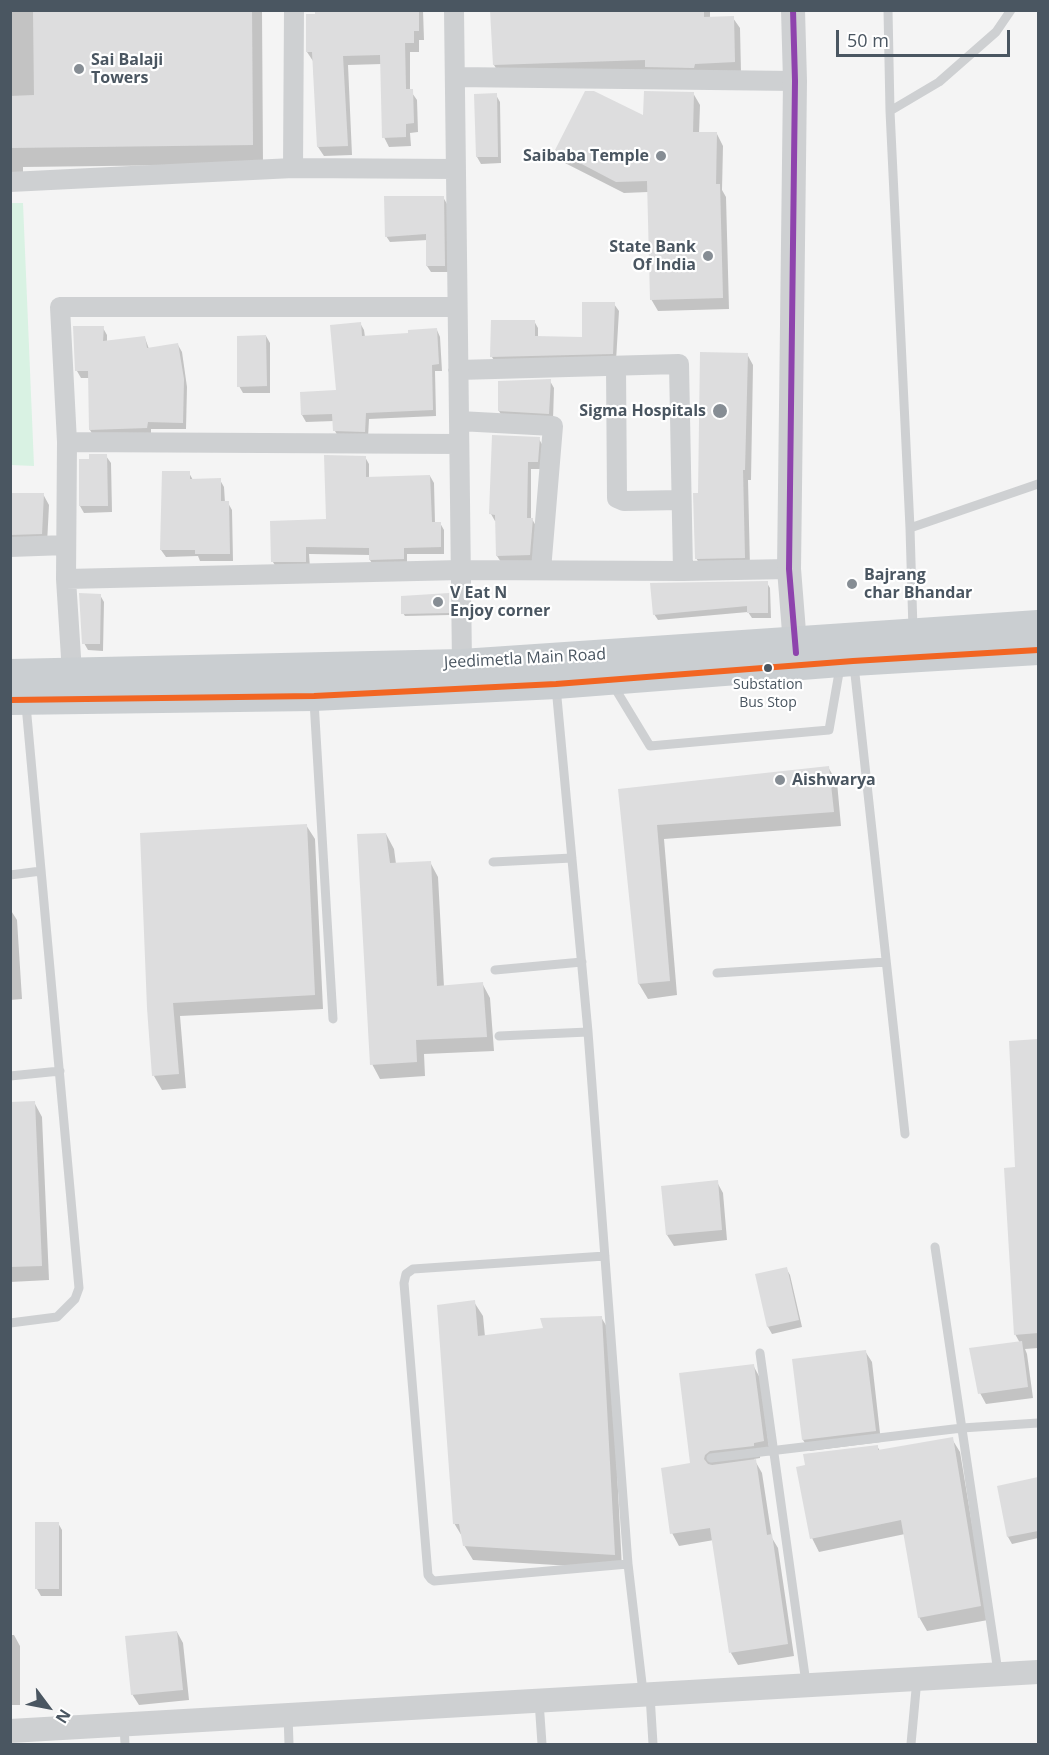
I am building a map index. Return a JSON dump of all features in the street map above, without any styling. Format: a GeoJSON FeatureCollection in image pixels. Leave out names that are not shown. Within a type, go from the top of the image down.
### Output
{"type":"FeatureCollection","features":[{"type":"Feature","properties":{"kind":"main road","name":"Jeedimetla Main Road"},"geometry":{"type":"LineString","coordinates":[[18,700],[314,696],[556,684],[610,680],[796,654],[913,633],[1038,625]]}},
{"type":"Feature","properties":{"kind":"main road","name":"Jeedimetla Main Road"},"geometry":{"type":"LineString","coordinates":[[10,674],[796,654],[847,661],[1038,650]]}},
{"type":"Feature","properties":{"kind":"street"},"geometry":{"type":"LineString","coordinates":[[293,168],[294,10]]}},
{"type":"Feature","properties":{"kind":"street"},"geometry":{"type":"LineString","coordinates":[[454,10],[462,664]]}},
{"type":"Feature","properties":{"kind":"street"},"geometry":{"type":"LineString","coordinates":[[793,10],[795,81],[789,569],[796,654]]}},
{"type":"Feature","properties":{"kind":"street"},"geometry":{"type":"LineString","coordinates":[[454,77],[795,81]]}},
{"type":"Feature","properties":{"kind":"street"},"geometry":{"type":"LineString","coordinates":[[10,182],[293,168],[456,169]]}},
{"type":"Feature","properties":{"kind":"street"},"geometry":{"type":"LineString","coordinates":[[72,673],[66,579],[67,442],[60,307],[458,307]]}},
{"type":"Feature","properties":{"kind":"street"},"geometry":{"type":"LineString","coordinates":[[459,370],[679,364],[683,571]]}},
{"type":"Feature","properties":{"kind":"street"},"geometry":{"type":"LineString","coordinates":[[616,367],[617,498],[624,501],[681,500]]}},
{"type":"Feature","properties":{"kind":"street"},"geometry":{"type":"LineString","coordinates":[[459,421],[553,426],[541,570]]}},
{"type":"Feature","properties":{"kind":"street"},"geometry":{"type":"LineString","coordinates":[[67,442],[459,444]]}},
{"type":"Feature","properties":{"kind":"street"},"geometry":{"type":"LineString","coordinates":[[10,547],[66,545]]}},
{"type":"Feature","properties":{"kind":"street"},"geometry":{"type":"LineString","coordinates":[[66,579],[461,570],[789,569]]}},
{"type":"Feature","properties":{"kind":"street"},"geometry":{"type":"LineString","coordinates":[[10,1731],[125,1735],[288,1715],[1038,1672]]}},
{"type":"Feature","properties":{"kind":"lane"},"geometry":{"type":"LineString","coordinates":[[888,10],[890,111],[913,633]]}},
{"type":"Feature","properties":{"kind":"lane"},"geometry":{"type":"LineString","coordinates":[[890,111],[939,82],[996,32],[1011,10]]}},
{"type":"Feature","properties":{"kind":"lane"},"geometry":{"type":"LineString","coordinates":[[910,528],[1038,484]]}},
{"type":"Feature","properties":{"kind":"lane"},"geometry":{"type":"LineString","coordinates":[[610,680],[650,747],[829,730],[847,661]]}},
{"type":"Feature","properties":{"kind":"lane"},"geometry":{"type":"LineString","coordinates":[[847,661],[886,962],[905,1134]]}},
{"type":"Feature","properties":{"kind":"lane"},"geometry":{"type":"LineString","coordinates":[[556,684],[588,1032],[628,1564],[653,1744]]}},
{"type":"Feature","properties":{"kind":"lane"},"geometry":{"type":"LineString","coordinates":[[314,696],[333,1019]]}},
{"type":"Feature","properties":{"kind":"lane"},"geometry":{"type":"LineString","coordinates":[[10,1323],[57,1317],[75,1299],[79,1288],[41,871],[18,700]]}},
{"type":"Feature","properties":{"kind":"lane"},"geometry":{"type":"LineString","coordinates":[[493,862],[572,858]]}},
{"type":"Feature","properties":{"kind":"lane"},"geometry":{"type":"LineString","coordinates":[[10,874],[41,871]]}},
{"type":"Feature","properties":{"kind":"lane"},"geometry":{"type":"LineString","coordinates":[[495,970],[582,962]]}},
{"type":"Feature","properties":{"kind":"lane"},"geometry":{"type":"LineString","coordinates":[[717,973],[886,962]]}},
{"type":"Feature","properties":{"kind":"lane"},"geometry":{"type":"LineString","coordinates":[[499,1036],[588,1032]]}},
{"type":"Feature","properties":{"kind":"lane"},"geometry":{"type":"LineString","coordinates":[[10,1076],[60,1071]]}},
{"type":"Feature","properties":{"kind":"lane"},"geometry":{"type":"LineString","coordinates":[[935,1247],[999,1674]]}},
{"type":"Feature","properties":{"kind":"lane"},"geometry":{"type":"LineString","coordinates":[[605,1257],[413,1269],[406,1274],[404,1283],[430,1578],[434,1581],[628,1564]]}},
{"type":"Feature","properties":{"kind":"lane"},"geometry":{"type":"LineString","coordinates":[[760,1353],[807,1686]]}},
{"type":"Feature","properties":{"kind":"lane"},"geometry":{"type":"LineString","coordinates":[[711,1458],[962,1428],[1038,1423]]}},
{"type":"Feature","properties":{"kind":"lane"},"geometry":{"type":"LineString","coordinates":[[911,1744],[917,1679]]}},
{"type":"Feature","properties":{"kind":"lane"},"geometry":{"type":"LineString","coordinates":[[539,1701],[542,1744]]}},
{"type":"Feature","properties":{"kind":"lane"},"geometry":{"type":"LineString","coordinates":[[288,1715],[289,1744]]}},
{"type":"Feature","properties":{"kind":"green space"},"geometry":{"type":"Polygon","coordinates":[[[11,203],[23,203],[34,466],[11,465],[11,203]]]}},
{"type":"Feature","properties":{"kind":"building","name":"Sai Balaji Towers"},"geometry":{"type":"Polygon","coordinates":[[[33,10],[252,10],[253,145],[10,148],[10,96],[34,95],[33,10]]]}},
{"type":"Feature","properties":{"kind":"building"},"geometry":{"type":"Polygon","coordinates":[[[315,10],[419,10],[419,31],[414,31],[414,43],[405,43],[406,89],[413,89],[414,123],[406,124],[406,137],[382,138],[380,55],[343,56],[348,146],[317,147],[312,52],[306,52],[306,14],[315,14],[315,10]]]}},
{"type":"Feature","properties":{"kind":"building"},"geometry":{"type":"Polygon","coordinates":[[[490,10],[704,10],[704,17],[734,16],[735,62],[695,64],[694,68],[645,67],[645,60],[493,65],[490,10]]]}},
{"type":"Feature","properties":{"kind":"building"},"geometry":{"type":"Polygon","coordinates":[[[585,91],[594,91],[643,115],[644,91],[694,92],[693,132],[717,132],[716,184],[720,184],[723,298],[650,300],[647,181],[616,182],[555,150],[585,91]]]}},
{"type":"Feature","properties":{"kind":"building"},"geometry":{"type":"Polygon","coordinates":[[[497,93],[498,157],[476,157],[474,94],[497,93]]]}},
{"type":"Feature","properties":{"kind":"building"},"geometry":{"type":"Polygon","coordinates":[[[384,196],[444,196],[445,266],[426,266],[426,234],[385,237],[384,196]]]}},
{"type":"Feature","properties":{"kind":"building"},"geometry":{"type":"Polygon","coordinates":[[[582,302],[615,302],[613,354],[490,357],[491,320],[535,320],[535,336],[582,337],[582,302]]]}},
{"type":"Feature","properties":{"kind":"building"},"geometry":{"type":"Polygon","coordinates":[[[361,322],[362,336],[408,333],[408,330],[437,328],[439,364],[432,365],[433,410],[366,413],[365,432],[333,431],[332,414],[301,415],[300,392],[336,390],[330,325],[361,322]]]}},
{"type":"Feature","properties":{"kind":"building"},"geometry":{"type":"Polygon","coordinates":[[[73,326],[104,326],[103,341],[145,336],[147,348],[178,343],[184,379],[183,423],[148,422],[147,428],[89,430],[88,371],[75,371],[73,326]]]}},
{"type":"Feature","properties":{"kind":"building"},"geometry":{"type":"Polygon","coordinates":[[[266,335],[267,386],[237,387],[237,336],[266,335]]]}},
{"type":"Feature","properties":{"kind":"building"},"geometry":{"type":"Polygon","coordinates":[[[700,352],[748,353],[745,470],[743,470],[745,558],[695,559],[693,493],[698,493],[700,352]]]}},
{"type":"Feature","properties":{"kind":"building"},"geometry":{"type":"Polygon","coordinates":[[[551,379],[549,414],[498,411],[498,381],[551,379]]]}},
{"type":"Feature","properties":{"kind":"building"},"geometry":{"type":"Polygon","coordinates":[[[492,435],[540,437],[538,462],[528,462],[527,518],[533,518],[530,555],[496,556],[495,515],[489,514],[492,435]]]}},
{"type":"Feature","properties":{"kind":"building"},"geometry":{"type":"Polygon","coordinates":[[[89,454],[107,454],[108,506],[79,506],[79,459],[89,459],[89,454]]]}},
{"type":"Feature","properties":{"kind":"building"},"geometry":{"type":"Polygon","coordinates":[[[324,455],[366,456],[366,477],[430,475],[432,522],[441,522],[441,547],[404,548],[404,559],[369,560],[369,548],[306,547],[306,562],[271,562],[270,521],[326,519],[324,455]]]}},
{"type":"Feature","properties":{"kind":"building"},"geometry":{"type":"Polygon","coordinates":[[[162,471],[190,471],[190,479],[221,478],[221,501],[229,501],[230,554],[195,554],[195,550],[160,550],[162,471]]]}},
{"type":"Feature","properties":{"kind":"building"},"geometry":{"type":"Polygon","coordinates":[[[10,493],[44,493],[42,534],[10,535],[10,493]]]}},
{"type":"Feature","properties":{"kind":"building"},"geometry":{"type":"Polygon","coordinates":[[[768,581],[768,613],[747,613],[747,606],[653,615],[650,583],[768,581]]]}},
{"type":"Feature","properties":{"kind":"building"},"geometry":{"type":"Polygon","coordinates":[[[79,593],[101,594],[100,644],[82,644],[79,593]]]}},
{"type":"Feature","properties":{"kind":"building"},"geometry":{"type":"Polygon","coordinates":[[[449,593],[449,613],[401,614],[401,596],[449,593]]]}},
{"type":"Feature","properties":{"kind":"building"},"geometry":{"type":"Polygon","coordinates":[[[829,766],[834,812],[657,825],[670,981],[638,984],[618,789],[829,766]]]}},
{"type":"Feature","properties":{"kind":"building"},"geometry":{"type":"Polygon","coordinates":[[[307,824],[315,995],[173,1003],[179,1074],[152,1076],[140,833],[307,824]]]}},
{"type":"Feature","properties":{"kind":"building"},"geometry":{"type":"Polygon","coordinates":[[[386,833],[390,863],[431,861],[437,986],[483,982],[487,1037],[416,1040],[417,1062],[370,1065],[357,834],[386,833]]]}},
{"type":"Feature","properties":{"kind":"building"},"geometry":{"type":"Polygon","coordinates":[[[1038,1039],[1038,1333],[1014,1335],[1004,1168],[1015,1167],[1009,1041],[1038,1039]]]}},
{"type":"Feature","properties":{"kind":"building"},"geometry":{"type":"Polygon","coordinates":[[[35,1101],[42,1266],[10,1267],[10,1102],[35,1101]]]}},
{"type":"Feature","properties":{"kind":"building"},"geometry":{"type":"Polygon","coordinates":[[[718,1180],[722,1230],[666,1235],[661,1186],[718,1180]]]}},
{"type":"Feature","properties":{"kind":"building"},"geometry":{"type":"Polygon","coordinates":[[[787,1267],[799,1320],[767,1327],[755,1274],[787,1267]]]}},
{"type":"Feature","properties":{"kind":"building"},"geometry":{"type":"Polygon","coordinates":[[[475,1300],[478,1336],[543,1328],[540,1318],[602,1316],[615,1555],[463,1546],[459,1524],[453,1524],[437,1305],[475,1300]]]}},
{"type":"Feature","properties":{"kind":"building"},"geometry":{"type":"Polygon","coordinates":[[[1022,1341],[1028,1387],[978,1394],[969,1348],[1022,1341]]]}},
{"type":"Feature","properties":{"kind":"building"},"geometry":{"type":"Polygon","coordinates":[[[866,1350],[876,1431],[802,1440],[792,1359],[866,1350]]]}},
{"type":"Feature","properties":{"kind":"building"},"geometry":{"type":"Polygon","coordinates":[[[754,1364],[764,1441],[754,1443],[754,1446],[710,1451],[704,1459],[712,1465],[756,1459],[767,1535],[772,1534],[788,1644],[729,1653],[710,1528],[670,1534],[661,1468],[690,1463],[679,1373],[754,1364]]]}},
{"type":"Feature","properties":{"kind":"building"},"geometry":{"type":"Polygon","coordinates":[[[953,1437],[981,1606],[918,1618],[901,1520],[810,1539],[796,1467],[805,1465],[803,1454],[878,1445],[878,1450],[953,1437]]]}},
{"type":"Feature","properties":{"kind":"building"},"geometry":{"type":"Polygon","coordinates":[[[1038,1477],[1038,1531],[1007,1537],[997,1486],[1038,1477]]]}},
{"type":"Feature","properties":{"kind":"building"},"geometry":{"type":"Polygon","coordinates":[[[35,1522],[59,1522],[59,1589],[35,1589],[35,1522]]]}},
{"type":"Feature","properties":{"kind":"building"},"geometry":{"type":"Polygon","coordinates":[[[177,1631],[183,1690],[131,1695],[125,1636],[177,1631]]]}},
{"type":"Feature","properties":{"kind":"transit line"},"geometry":{"type":"LineString","coordinates":[[793,10],[795,81],[789,569],[796,653]]}},
{"type":"Feature","properties":{"kind":"transit line"},"geometry":{"type":"LineString","coordinates":[[10,700],[314,696],[556,684],[853,661],[1038,650]]}},
{"type":"Feature","properties":{"kind":"place","name":"Sai Balaji Towers"},"geometry":{"type":"Point","coordinates":[79,69]}},
{"type":"Feature","properties":{"kind":"place","name":"Saibaba Temple"},"geometry":{"type":"Point","coordinates":[661,156]}},
{"type":"Feature","properties":{"kind":"place","name":"State Bank Of India"},"geometry":{"type":"Point","coordinates":[708,256]}},
{"type":"Feature","properties":{"kind":"place","name":"Sigma Hospitals"},"geometry":{"type":"Point","coordinates":[720,411]}},
{"type":"Feature","properties":{"kind":"place","name":"Bajrang char Bhandar"},"geometry":{"type":"Point","coordinates":[852,584]}},
{"type":"Feature","properties":{"kind":"place","name":"V Eat N Enjoy corner"},"geometry":{"type":"Point","coordinates":[438,602]}},
{"type":"Feature","properties":{"kind":"place","name":"Substation Bus Stop"},"geometry":{"type":"Point","coordinates":[768,668]}},
{"type":"Feature","properties":{"kind":"place","name":"Aishwarya"},"geometry":{"type":"Point","coordinates":[780,780]}}]}
